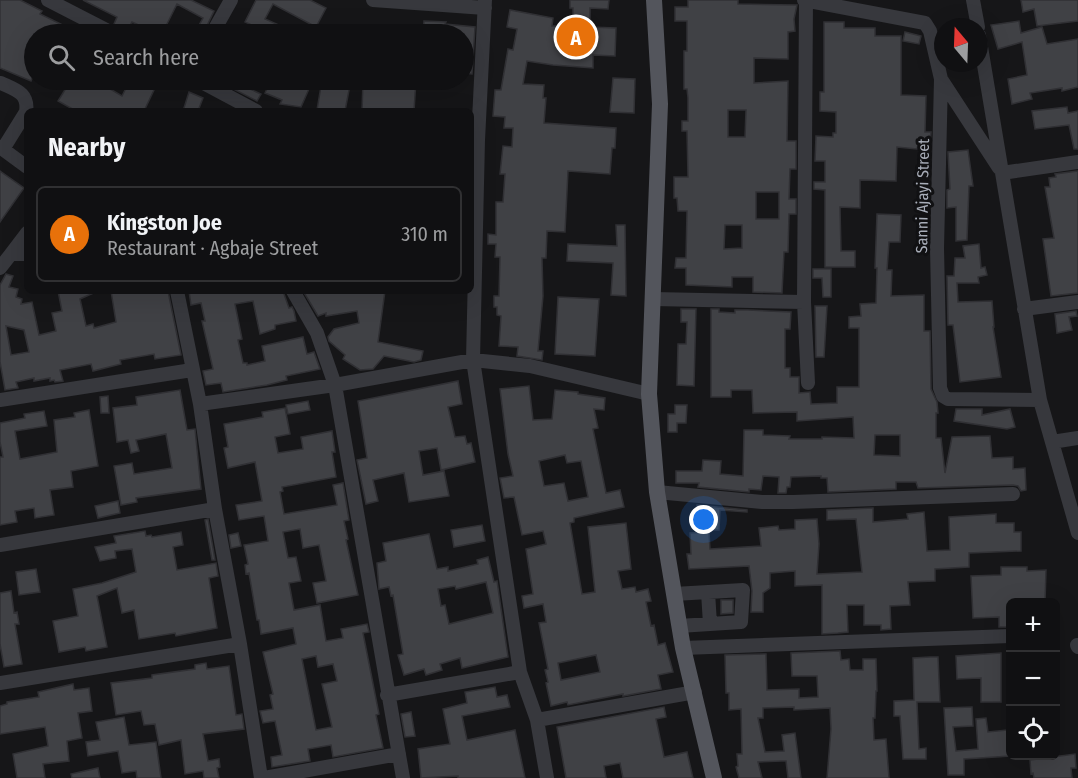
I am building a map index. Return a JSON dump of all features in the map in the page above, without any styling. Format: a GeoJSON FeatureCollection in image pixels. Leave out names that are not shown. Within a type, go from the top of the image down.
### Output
{"type":"FeatureCollection","features":[{"type":"Feature","properties":{"kind":"main road"},"geometry":{"type":"LineString","coordinates":[[654,0],[660,104],[650,394],[657,492],[683,648],[714,778]]}},
{"type":"Feature","properties":{"kind":"street"},"geometry":{"type":"LineString","coordinates":[[48,0],[64,4],[97,24]]}},
{"type":"Feature","properties":{"kind":"street"},"geometry":{"type":"LineString","coordinates":[[218,24],[231,0]]}},
{"type":"Feature","properties":{"kind":"street"},"geometry":{"type":"LineString","coordinates":[[373,0],[485,4],[475,140],[474,250]]}},
{"type":"Feature","properties":{"kind":"street"},"geometry":{"type":"LineString","coordinates":[[805,0],[804,302],[808,383]]}},
{"type":"Feature","properties":{"kind":"street","name":"Sanni Ajayi Street"},"geometry":{"type":"LineString","coordinates":[[805,0],[925,23],[930,31],[941,78],[937,248],[940,388],[943,396],[948,399],[1040,400]]}},
{"type":"Feature","properties":{"kind":"street"},"geometry":{"type":"LineString","coordinates":[[973,0],[976,18]]}},
{"type":"Feature","properties":{"kind":"street"},"geometry":{"type":"LineString","coordinates":[[985,72],[1040,400],[1078,533]]}},
{"type":"Feature","properties":{"kind":"street"},"geometry":{"type":"LineString","coordinates":[[941,78],[1002,172]]}},
{"type":"Feature","properties":{"kind":"street"},"geometry":{"type":"LineString","coordinates":[[1,83],[21,92],[25,98],[27,108]]}},
{"type":"Feature","properties":{"kind":"street"},"geometry":{"type":"LineString","coordinates":[[217,90],[250,108]]}},
{"type":"Feature","properties":{"kind":"street"},"geometry":{"type":"LineString","coordinates":[[24,115],[2,148],[24,165]]}},
{"type":"Feature","properties":{"kind":"street"},"geometry":{"type":"LineString","coordinates":[[1002,172],[1078,162]]}},
{"type":"Feature","properties":{"kind":"street"},"geometry":{"type":"LineString","coordinates":[[0,268],[24,237]]}},
{"type":"Feature","properties":{"kind":"street"},"geometry":{"type":"LineString","coordinates":[[11,254],[24,254]]}},
{"type":"Feature","properties":{"kind":"street"},"geometry":{"type":"LineString","coordinates":[[178,294],[200,404],[215,509],[262,778],[399,754]]}},
{"type":"Feature","properties":{"kind":"street"},"geometry":{"type":"LineString","coordinates":[[295,294],[317,333],[335,385],[403,778]]}},
{"type":"Feature","properties":{"kind":"street"},"geometry":{"type":"LineString","coordinates":[[474,294],[473,360],[520,672],[537,720],[547,778]]}},
{"type":"Feature","properties":{"kind":"street"},"geometry":{"type":"LineString","coordinates":[[653,299],[804,302]]}},
{"type":"Feature","properties":{"kind":"street"},"geometry":{"type":"LineString","coordinates":[[1024,309],[1078,302]]}},
{"type":"Feature","properties":{"kind":"street"},"geometry":{"type":"LineString","coordinates":[[200,404],[335,385],[473,360],[530,366],[650,394]]}},
{"type":"Feature","properties":{"kind":"street"},"geometry":{"type":"LineString","coordinates":[[0,400],[192,370]]}},
{"type":"Feature","properties":{"kind":"street"},"geometry":{"type":"LineString","coordinates":[[1052,442],[1078,438]]}},
{"type":"Feature","properties":{"kind":"street"},"geometry":{"type":"LineString","coordinates":[[657,492],[762,502],[1013,494]]}},
{"type":"Feature","properties":{"kind":"street"},"geometry":{"type":"LineString","coordinates":[[0,545],[215,509]]}},
{"type":"Feature","properties":{"kind":"street"},"geometry":{"type":"LineString","coordinates":[[674,594],[743,590],[742,621],[679,626]]}},
{"type":"Feature","properties":{"kind":"street"},"geometry":{"type":"LineString","coordinates":[[708,592],[710,624]]}},
{"type":"Feature","properties":{"kind":"street"},"geometry":{"type":"LineString","coordinates":[[683,648],[1006,636]]}},
{"type":"Feature","properties":{"kind":"street"},"geometry":{"type":"LineString","coordinates":[[0,683],[240,644]]}},
{"type":"Feature","properties":{"kind":"street"},"geometry":{"type":"LineString","coordinates":[[387,695],[520,672]]}},
{"type":"Feature","properties":{"kind":"street"},"geometry":{"type":"LineString","coordinates":[[537,720],[694,692]]}},
{"type":"Feature","properties":{"kind":"building"},"geometry":{"type":"Polygon","coordinates":[[[0,0],[20,0],[42,11],[40,14],[60,24],[24,24],[24,78],[0,68],[0,0]]]}},
{"type":"Feature","properties":{"kind":"building"},"geometry":{"type":"Polygon","coordinates":[[[83,0],[191,0],[214,11],[208,24],[200,24],[203,18],[177,4],[167,24],[132,22],[131,24],[114,24],[117,17],[83,0]]]}},
{"type":"Feature","properties":{"kind":"building"},"geometry":{"type":"Polygon","coordinates":[[[256,0],[310,0],[326,8],[318,24],[310,24],[273,4],[265,19],[276,24],[245,22],[256,0]]]}},
{"type":"Feature","properties":{"kind":"building"},"geometry":{"type":"Polygon","coordinates":[[[570,0],[609,0],[608,9],[590,8],[590,27],[616,28],[615,56],[593,55],[593,68],[527,61],[523,84],[544,85],[543,98],[546,98],[544,123],[616,128],[615,148],[612,148],[610,174],[568,171],[565,232],[547,231],[546,258],[542,258],[543,296],[538,351],[543,351],[542,360],[517,356],[518,347],[499,346],[501,316],[497,315],[497,307],[494,307],[494,296],[499,296],[500,257],[495,257],[496,244],[488,244],[488,234],[496,235],[496,202],[503,202],[505,174],[500,174],[503,146],[512,147],[513,128],[504,128],[505,117],[493,116],[495,90],[501,90],[508,49],[513,50],[517,29],[507,27],[510,10],[553,18],[552,26],[573,26],[573,8],[570,8],[570,0]]]}},
{"type":"Feature","properties":{"kind":"building"},"geometry":{"type":"Polygon","coordinates":[[[688,0],[738,0],[738,4],[797,5],[794,19],[795,31],[788,32],[788,59],[754,58],[754,83],[788,81],[787,141],[796,141],[796,169],[790,169],[789,199],[796,199],[796,214],[789,214],[788,252],[784,252],[782,293],[753,292],[753,277],[732,277],[732,287],[686,285],[686,268],[675,268],[676,258],[686,258],[687,211],[678,211],[677,198],[674,198],[674,177],[688,177],[687,131],[682,131],[682,121],[688,121],[688,98],[687,89],[684,89],[687,21],[675,21],[675,7],[688,7],[688,0]],[[728,110],[728,137],[745,137],[746,110],[728,110]],[[756,192],[756,219],[779,219],[779,192],[756,192]],[[725,225],[724,249],[742,248],[742,225],[725,225]]]}},
{"type":"Feature","properties":{"kind":"building"},"geometry":{"type":"Polygon","coordinates":[[[1021,0],[1078,0],[1078,21],[1037,26],[1034,9],[1023,12],[1021,0]]]}},
{"type":"Feature","properties":{"kind":"building"},"geometry":{"type":"Polygon","coordinates":[[[424,21],[446,22],[445,24],[424,24],[424,21]]]}},
{"type":"Feature","properties":{"kind":"building"},"geometry":{"type":"Polygon","coordinates":[[[1019,21],[1021,33],[1042,27],[1047,44],[1078,39],[1078,87],[1062,91],[1062,88],[1030,93],[1032,99],[1012,104],[1008,79],[1027,75],[1022,42],[998,49],[991,25],[1019,21]]]}},
{"type":"Feature","properties":{"kind":"building"},"geometry":{"type":"Polygon","coordinates":[[[824,22],[844,22],[844,28],[875,28],[875,36],[901,36],[901,95],[926,96],[925,132],[931,132],[930,145],[918,145],[917,149],[897,147],[896,181],[860,180],[860,208],[840,207],[841,251],[855,251],[855,267],[825,267],[825,190],[814,189],[814,182],[825,182],[825,161],[815,161],[816,136],[833,137],[833,133],[836,133],[836,112],[820,111],[820,92],[824,92],[824,22]]]}},
{"type":"Feature","properties":{"kind":"building"},"geometry":{"type":"Polygon","coordinates":[[[905,32],[921,36],[919,44],[903,41],[905,32]]]}},
{"type":"Feature","properties":{"kind":"building"},"geometry":{"type":"Polygon","coordinates":[[[613,78],[635,79],[634,113],[610,112],[613,78]]]}},
{"type":"Feature","properties":{"kind":"building"},"geometry":{"type":"Polygon","coordinates":[[[65,90],[112,90],[122,96],[125,90],[154,90],[145,108],[71,108],[58,101],[65,90]]]}},
{"type":"Feature","properties":{"kind":"building"},"geometry":{"type":"Polygon","coordinates":[[[236,90],[252,90],[261,94],[257,101],[236,90]]]}},
{"type":"Feature","properties":{"kind":"building"},"geometry":{"type":"Polygon","coordinates":[[[266,90],[309,90],[301,107],[280,104],[282,100],[265,93],[266,90]]]}},
{"type":"Feature","properties":{"kind":"building"},"geometry":{"type":"Polygon","coordinates":[[[320,90],[349,90],[346,108],[317,108],[320,90]]]}},
{"type":"Feature","properties":{"kind":"building"},"geometry":{"type":"Polygon","coordinates":[[[363,90],[415,90],[414,108],[362,108],[363,90]]]}},
{"type":"Feature","properties":{"kind":"building"},"geometry":{"type":"Polygon","coordinates":[[[189,92],[203,98],[199,108],[184,108],[189,92]]]}},
{"type":"Feature","properties":{"kind":"building"},"geometry":{"type":"Polygon","coordinates":[[[1067,107],[1068,113],[1078,111],[1078,149],[1074,149],[1069,125],[1035,129],[1032,111],[1067,107]]]}},
{"type":"Feature","properties":{"kind":"building"},"geometry":{"type":"Polygon","coordinates":[[[968,150],[973,186],[969,186],[967,240],[956,241],[956,207],[947,208],[947,190],[950,189],[948,152],[968,150]]]}},
{"type":"Feature","properties":{"kind":"building"},"geometry":{"type":"Polygon","coordinates":[[[0,171],[24,188],[0,222],[0,171]]]}},
{"type":"Feature","properties":{"kind":"building"},"geometry":{"type":"Polygon","coordinates":[[[1078,171],[1078,293],[1051,296],[1043,239],[1054,238],[1045,187],[1050,187],[1049,178],[1056,177],[1055,174],[1078,171]]]}},
{"type":"Feature","properties":{"kind":"building"},"geometry":{"type":"Polygon","coordinates":[[[877,214],[901,215],[900,242],[889,242],[887,270],[892,270],[891,296],[924,295],[924,331],[930,331],[931,389],[937,402],[938,413],[936,413],[936,438],[941,438],[945,473],[952,437],[990,436],[992,458],[1013,457],[1013,469],[1025,468],[1026,490],[1021,491],[1018,486],[1013,485],[918,488],[916,482],[896,482],[896,489],[828,492],[827,478],[821,478],[821,476],[791,477],[790,487],[787,487],[786,493],[778,493],[779,477],[763,476],[761,490],[749,489],[749,492],[698,487],[699,483],[676,483],[676,471],[702,471],[703,460],[721,461],[720,474],[743,476],[744,430],[763,430],[763,435],[790,436],[789,439],[854,438],[853,417],[797,421],[797,412],[753,413],[752,390],[731,390],[731,397],[711,397],[711,309],[735,313],[735,310],[791,312],[790,329],[785,329],[785,368],[790,368],[790,377],[799,377],[799,393],[810,392],[811,404],[837,403],[837,387],[859,387],[859,328],[849,328],[849,317],[861,316],[860,304],[876,303],[877,268],[875,268],[877,214]],[[875,435],[874,455],[900,456],[900,435],[875,435]]]}},
{"type":"Feature","properties":{"kind":"building"},"geometry":{"type":"Polygon","coordinates":[[[616,225],[625,225],[626,296],[611,295],[613,263],[567,261],[568,244],[617,246],[616,225]]]}},
{"type":"Feature","properties":{"kind":"building"},"geometry":{"type":"Polygon","coordinates":[[[979,244],[981,268],[985,267],[987,275],[978,277],[979,283],[957,283],[958,302],[992,301],[993,327],[1001,377],[960,382],[953,325],[948,325],[947,276],[954,276],[955,258],[965,258],[963,246],[979,244]]]}},
{"type":"Feature","properties":{"kind":"building"},"geometry":{"type":"Polygon","coordinates":[[[813,269],[831,269],[831,297],[823,297],[822,278],[813,278],[813,269]]]}},
{"type":"Feature","properties":{"kind":"building"},"geometry":{"type":"Polygon","coordinates":[[[6,274],[13,276],[9,287],[18,289],[16,297],[22,299],[21,304],[32,302],[39,335],[56,331],[52,313],[62,311],[59,294],[91,294],[80,299],[86,326],[93,324],[94,328],[116,322],[111,294],[169,294],[181,355],[155,359],[154,354],[120,360],[121,364],[93,371],[91,364],[60,370],[63,381],[50,381],[50,378],[34,381],[34,378],[16,382],[18,388],[5,390],[0,362],[0,285],[6,274]],[[6,326],[11,355],[29,352],[24,330],[6,326]]]}},
{"type":"Feature","properties":{"kind":"building"},"geometry":{"type":"Polygon","coordinates":[[[189,294],[284,294],[289,308],[292,307],[294,311],[296,321],[275,325],[275,329],[260,334],[253,301],[235,304],[242,339],[238,340],[243,363],[247,365],[265,361],[262,346],[303,337],[307,354],[314,352],[320,369],[286,376],[287,380],[267,385],[223,392],[221,383],[206,385],[203,371],[213,369],[202,321],[205,321],[201,303],[191,305],[189,294]]]}},
{"type":"Feature","properties":{"kind":"building"},"geometry":{"type":"Polygon","coordinates":[[[305,294],[385,294],[378,342],[423,351],[421,360],[414,362],[384,356],[373,369],[360,370],[343,359],[345,355],[329,341],[328,337],[334,329],[359,323],[357,311],[326,316],[326,313],[318,316],[305,294]]]}},
{"type":"Feature","properties":{"kind":"building"},"geometry":{"type":"Polygon","coordinates":[[[558,297],[599,299],[595,356],[555,354],[558,297]]]}},
{"type":"Feature","properties":{"kind":"building"},"geometry":{"type":"Polygon","coordinates":[[[815,306],[827,306],[824,357],[816,357],[815,306]]]}},
{"type":"Feature","properties":{"kind":"building"},"geometry":{"type":"Polygon","coordinates":[[[681,309],[696,309],[694,386],[677,385],[678,344],[686,344],[687,322],[681,322],[681,309]]]}},
{"type":"Feature","properties":{"kind":"building"},"geometry":{"type":"Polygon","coordinates":[[[1076,311],[1077,316],[1069,317],[1072,330],[1057,333],[1055,314],[1076,311]]]}},
{"type":"Feature","properties":{"kind":"building"},"geometry":{"type":"Polygon","coordinates":[[[458,381],[462,404],[448,407],[455,437],[465,436],[467,444],[471,443],[475,462],[441,470],[437,448],[419,451],[423,475],[444,471],[449,496],[409,502],[404,473],[373,480],[378,501],[366,504],[357,460],[367,458],[358,401],[458,381]]]}},
{"type":"Feature","properties":{"kind":"building"},"geometry":{"type":"Polygon","coordinates":[[[529,386],[533,420],[552,419],[555,390],[605,398],[604,410],[594,409],[598,428],[593,429],[606,493],[620,490],[624,507],[574,518],[574,522],[570,523],[582,594],[595,592],[588,527],[626,523],[631,569],[618,571],[622,589],[635,587],[636,592],[648,589],[651,601],[646,602],[651,626],[654,625],[658,645],[665,643],[673,672],[658,675],[661,689],[551,706],[546,683],[548,682],[545,670],[548,669],[539,623],[546,622],[543,604],[524,608],[522,596],[533,594],[526,549],[546,544],[543,531],[522,535],[514,497],[504,498],[500,478],[513,476],[500,389],[529,386]],[[565,455],[539,461],[544,486],[564,483],[568,501],[588,497],[581,461],[567,463],[565,455]],[[596,655],[558,663],[561,680],[600,672],[596,655]]]}},
{"type":"Feature","properties":{"kind":"building"},"geometry":{"type":"Polygon","coordinates":[[[180,390],[187,430],[195,429],[201,489],[136,498],[137,502],[121,505],[114,466],[132,463],[134,474],[172,468],[166,434],[136,440],[139,451],[131,453],[128,440],[117,442],[113,408],[137,405],[136,397],[180,390]]]}},
{"type":"Feature","properties":{"kind":"building"},"geometry":{"type":"Polygon","coordinates":[[[108,396],[109,413],[101,413],[100,397],[108,396]]]}},
{"type":"Feature","properties":{"kind":"building"},"geometry":{"type":"Polygon","coordinates":[[[308,401],[310,410],[288,414],[286,405],[308,401]]]}},
{"type":"Feature","properties":{"kind":"building"},"geometry":{"type":"Polygon","coordinates":[[[675,405],[687,405],[686,423],[677,423],[677,432],[668,432],[668,414],[675,414],[675,405]]]}},
{"type":"Feature","properties":{"kind":"building"},"geometry":{"type":"Polygon","coordinates":[[[285,408],[290,434],[275,437],[278,453],[303,449],[301,437],[332,431],[335,452],[332,452],[336,477],[282,487],[283,491],[280,492],[284,514],[337,505],[333,485],[343,483],[349,520],[344,521],[348,539],[346,540],[358,595],[317,603],[313,583],[326,581],[319,545],[303,548],[300,529],[283,532],[288,558],[296,557],[301,581],[289,583],[294,610],[320,605],[326,641],[343,638],[341,629],[367,624],[369,632],[363,633],[379,714],[376,715],[383,748],[333,757],[331,745],[308,749],[310,761],[272,767],[271,757],[282,755],[275,721],[263,723],[260,711],[273,709],[270,695],[273,694],[263,652],[296,644],[293,628],[261,634],[249,573],[246,574],[245,565],[248,564],[244,545],[268,541],[264,516],[239,520],[236,505],[262,501],[255,462],[228,468],[224,448],[228,447],[224,424],[263,417],[262,412],[285,408]],[[316,656],[302,659],[316,730],[332,727],[322,684],[337,681],[333,664],[318,667],[316,656]]]}},
{"type":"Feature","properties":{"kind":"building"},"geometry":{"type":"Polygon","coordinates":[[[956,409],[982,409],[982,415],[1010,409],[1015,427],[1007,429],[954,421],[956,409]]]}},
{"type":"Feature","properties":{"kind":"building"},"geometry":{"type":"Polygon","coordinates":[[[89,410],[98,466],[71,471],[73,487],[50,490],[54,515],[35,518],[34,508],[15,511],[17,522],[0,525],[0,457],[3,457],[0,423],[25,418],[24,414],[44,411],[47,426],[15,431],[20,459],[57,452],[54,420],[75,417],[74,413],[89,410]]]}},
{"type":"Feature","properties":{"kind":"building"},"geometry":{"type":"Polygon","coordinates":[[[118,501],[120,513],[98,518],[95,506],[118,501]]]}},
{"type":"Feature","properties":{"kind":"building"},"geometry":{"type":"Polygon","coordinates":[[[697,505],[747,510],[747,512],[720,510],[719,530],[709,530],[710,512],[697,511],[697,505]]]}},
{"type":"Feature","properties":{"kind":"building"},"geometry":{"type":"Polygon","coordinates":[[[873,508],[873,522],[908,519],[907,514],[924,512],[927,551],[950,550],[949,517],[996,514],[996,523],[1014,523],[1014,532],[1021,532],[1021,551],[969,553],[969,567],[935,569],[935,581],[908,582],[910,605],[890,606],[891,629],[881,630],[881,625],[864,625],[864,605],[847,605],[848,632],[822,634],[822,585],[795,586],[795,571],[770,573],[770,588],[763,593],[763,612],[751,612],[752,591],[749,566],[689,569],[687,554],[691,554],[690,533],[709,532],[710,549],[761,546],[759,528],[778,526],[779,530],[795,529],[795,520],[817,519],[819,544],[817,574],[862,572],[856,519],[827,520],[827,510],[873,508]]]}},
{"type":"Feature","properties":{"kind":"building"},"geometry":{"type":"Polygon","coordinates":[[[208,519],[215,560],[212,560],[205,520],[208,519]]]}},
{"type":"Feature","properties":{"kind":"building"},"geometry":{"type":"Polygon","coordinates":[[[482,525],[485,541],[454,547],[451,530],[482,525]]]}},
{"type":"Feature","properties":{"kind":"building"},"geometry":{"type":"Polygon","coordinates":[[[145,531],[146,536],[151,535],[152,537],[181,532],[183,545],[173,547],[177,570],[216,563],[218,576],[209,578],[217,628],[176,636],[175,633],[139,639],[134,610],[122,613],[117,588],[97,596],[107,647],[86,651],[85,647],[59,652],[53,621],[78,616],[73,589],[136,572],[132,549],[115,551],[116,558],[100,561],[95,547],[116,543],[114,536],[145,531]]]}},
{"type":"Feature","properties":{"kind":"building"},"geometry":{"type":"Polygon","coordinates":[[[238,533],[241,546],[231,548],[229,535],[238,533]]]}},
{"type":"Feature","properties":{"kind":"building"},"geometry":{"type":"Polygon","coordinates":[[[429,534],[437,569],[448,567],[448,571],[478,564],[477,560],[488,557],[494,582],[497,581],[508,657],[462,668],[460,658],[440,664],[442,670],[426,675],[424,669],[404,675],[398,655],[403,654],[393,595],[391,596],[389,587],[379,589],[377,563],[386,561],[383,543],[429,534]],[[486,582],[456,589],[455,586],[438,589],[441,606],[445,605],[449,624],[493,613],[486,582]]]}},
{"type":"Feature","properties":{"kind":"building"},"geometry":{"type":"Polygon","coordinates":[[[1001,567],[1027,567],[1027,571],[1046,570],[1045,598],[1006,598],[1006,627],[999,627],[999,617],[973,618],[971,576],[1001,575],[1001,567]]]}},
{"type":"Feature","properties":{"kind":"building"},"geometry":{"type":"Polygon","coordinates":[[[36,569],[40,592],[19,595],[16,572],[36,569]]]}},
{"type":"Feature","properties":{"kind":"building"},"geometry":{"type":"Polygon","coordinates":[[[11,591],[14,613],[17,612],[19,624],[15,624],[22,664],[4,667],[0,644],[0,593],[11,591]]]}},
{"type":"Feature","properties":{"kind":"building"},"geometry":{"type":"Polygon","coordinates":[[[721,600],[733,600],[733,613],[721,614],[721,600]]]}},
{"type":"Feature","properties":{"kind":"building"},"geometry":{"type":"Polygon","coordinates":[[[840,651],[841,660],[849,659],[850,670],[863,670],[863,659],[876,659],[874,740],[886,739],[889,778],[827,778],[831,729],[830,708],[794,710],[794,707],[763,708],[763,718],[758,718],[765,752],[784,751],[782,735],[795,733],[801,778],[788,778],[786,761],[782,761],[758,762],[762,778],[739,778],[736,767],[738,766],[737,754],[742,754],[741,709],[729,710],[725,655],[766,654],[767,690],[799,689],[799,698],[818,697],[817,676],[792,676],[791,653],[840,651]]]}},
{"type":"Feature","properties":{"kind":"building"},"geometry":{"type":"Polygon","coordinates":[[[1001,653],[1001,702],[981,702],[981,678],[957,679],[956,656],[1001,653]]]}},
{"type":"Feature","properties":{"kind":"building"},"geometry":{"type":"Polygon","coordinates":[[[938,657],[940,702],[917,702],[919,749],[926,748],[926,759],[903,759],[900,716],[894,716],[894,701],[914,700],[913,658],[938,657]]]}},
{"type":"Feature","properties":{"kind":"building"},"geometry":{"type":"Polygon","coordinates":[[[206,663],[207,669],[229,666],[236,715],[242,714],[244,729],[203,734],[208,761],[219,759],[220,767],[217,768],[219,778],[204,778],[203,771],[185,774],[181,740],[159,745],[155,724],[144,725],[141,711],[116,715],[111,683],[152,678],[152,675],[195,669],[195,665],[206,663]]]}},
{"type":"Feature","properties":{"kind":"building"},"geometry":{"type":"Polygon","coordinates":[[[73,684],[74,690],[89,688],[92,711],[78,713],[82,738],[67,741],[69,761],[43,764],[45,778],[17,778],[13,754],[48,746],[45,727],[0,734],[0,706],[7,702],[39,697],[38,692],[73,684]]]}},
{"type":"Feature","properties":{"kind":"building"},"geometry":{"type":"Polygon","coordinates":[[[495,687],[497,697],[507,695],[510,707],[462,716],[467,740],[515,730],[525,778],[458,778],[458,776],[421,778],[418,749],[450,744],[443,709],[467,703],[465,692],[495,687]]]}},
{"type":"Feature","properties":{"kind":"building"},"geometry":{"type":"Polygon","coordinates":[[[664,707],[666,717],[656,719],[664,757],[687,752],[693,778],[623,778],[620,763],[604,766],[606,778],[566,778],[557,727],[664,707]]]}},
{"type":"Feature","properties":{"kind":"building"},"geometry":{"type":"Polygon","coordinates":[[[972,707],[973,726],[953,727],[956,751],[978,749],[976,719],[986,718],[988,732],[1006,730],[1006,756],[964,759],[964,775],[948,775],[944,708],[972,707]]]}},
{"type":"Feature","properties":{"kind":"building"},"geometry":{"type":"Polygon","coordinates":[[[411,712],[415,736],[405,737],[401,714],[411,712]]]}},
{"type":"Feature","properties":{"kind":"building"},"geometry":{"type":"Polygon","coordinates":[[[124,717],[129,745],[156,742],[161,778],[137,778],[136,771],[122,773],[118,751],[88,756],[86,742],[100,740],[96,722],[124,717]]]}},
{"type":"Feature","properties":{"kind":"building"},"geometry":{"type":"Polygon","coordinates":[[[1075,754],[1076,768],[1071,768],[1072,778],[1034,778],[1033,773],[1031,774],[1030,760],[1060,760],[1060,756],[1075,754]]]}},
{"type":"Feature","properties":{"kind":"building"},"geometry":{"type":"Polygon","coordinates":[[[98,768],[100,778],[72,778],[71,774],[98,768]]]}},
{"type":"Feature","properties":{"kind":"place","name":"Kingston Joe"},"geometry":{"type":"Point","coordinates":[576,37]}}]}
